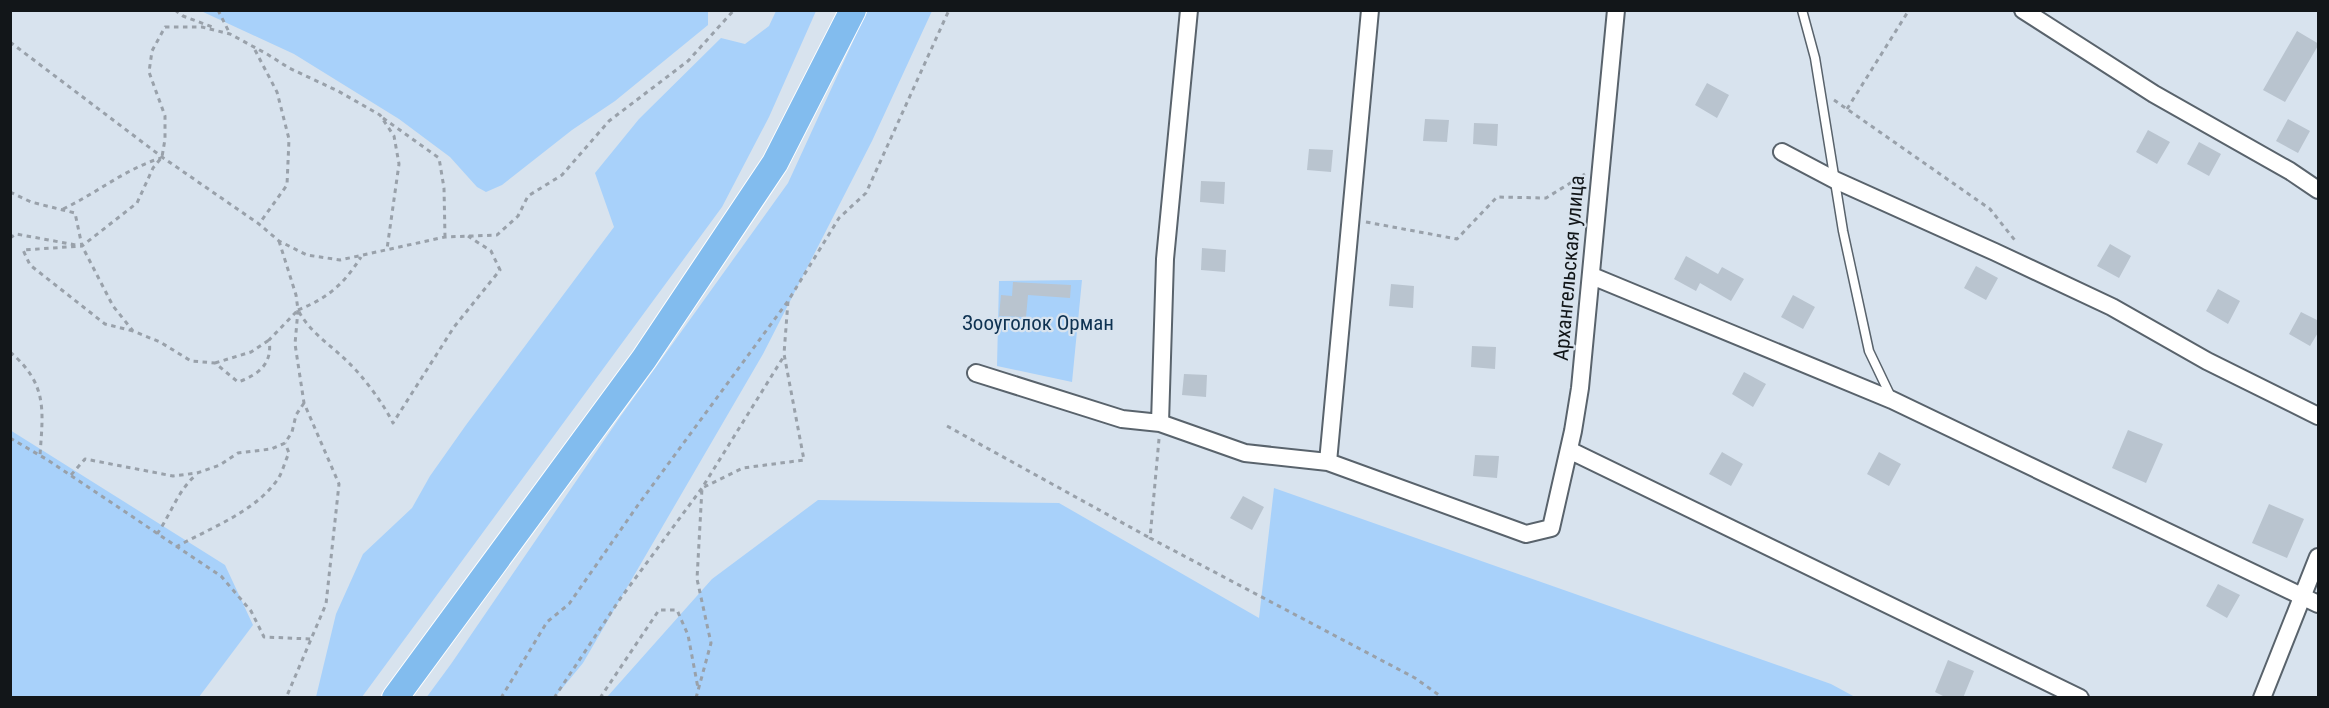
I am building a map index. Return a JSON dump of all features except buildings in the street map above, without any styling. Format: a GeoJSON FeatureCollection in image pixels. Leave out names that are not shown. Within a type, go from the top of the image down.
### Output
{"type":"FeatureCollection","features":[{"type":"Feature","properties":{"kind":"main road"},"geometry":{"type":"LineString","coordinates":[[395,698],[627,384],[775,163],[853,10]]}},
{"type":"Feature","properties":{"kind":"street"},"geometry":{"type":"LineString","coordinates":[[1160,423],[1164,259],[1189,10]]}},
{"type":"Feature","properties":{"kind":"street"},"geometry":{"type":"LineString","coordinates":[[976,373],[1122,419],[1160,423],[1245,453],[1328,462],[1370,10]]}},
{"type":"Feature","properties":{"kind":"street","name":"Архангельская улица"},"geometry":{"type":"LineString","coordinates":[[1328,462],[1526,534],[1551,528],[1581,388],[1616,10]]}},
{"type":"Feature","properties":{"kind":"street"},"geometry":{"type":"LineString","coordinates":[[2023,10],[2154,94],[2290,171],[2319,190]]}},
{"type":"Feature","properties":{"kind":"street"},"geometry":{"type":"LineString","coordinates":[[1782,152],[1835,180],[2112,307],[2207,361],[2319,416]]}},
{"type":"Feature","properties":{"kind":"street"},"geometry":{"type":"LineString","coordinates":[[1592,276],[1892,400],[2319,604]]}},
{"type":"Feature","properties":{"kind":"street"},"geometry":{"type":"LineString","coordinates":[[1569,450],[2080,698]]}},
{"type":"Feature","properties":{"kind":"street"},"geometry":{"type":"LineString","coordinates":[[2262,698],[2319,557]]}},
{"type":"Feature","properties":{"kind":"lane"},"geometry":{"type":"LineString","coordinates":[[1802,10],[1815,58],[1843,231],[1869,351],[1892,400]]}},
{"type":"Feature","properties":{"kind":"path"},"geometry":{"type":"LineString","coordinates":[[175,10],[183,16],[230,34],[290,69],[338,91],[380,115],[439,158],[444,188],[445,237]]}},
{"type":"Feature","properties":{"kind":"path"},"geometry":{"type":"LineString","coordinates":[[218,10],[230,34]]}},
{"type":"Feature","properties":{"kind":"path"},"geometry":{"type":"LineString","coordinates":[[10,42],[162,157],[259,224],[279,241],[308,255],[340,260],[445,237],[497,235],[518,216],[528,196],[562,175],[609,121],[688,61],[734,10]]}},
{"type":"Feature","properties":{"kind":"path"},"geometry":{"type":"LineString","coordinates":[[501,698],[547,622],[569,604],[788,301],[839,218],[866,193],[949,10]]}},
{"type":"Feature","properties":{"kind":"path"},"geometry":{"type":"LineString","coordinates":[[1847,109],[1909,10]]}},
{"type":"Feature","properties":{"kind":"path"},"geometry":{"type":"LineString","coordinates":[[230,34],[202,27],[165,27],[152,51],[149,72],[165,116],[165,139],[162,157],[153,168],[137,203],[82,246],[23,250],[30,265],[105,324],[133,331],[160,342],[191,361],[215,363],[251,352],[269,340],[298,310],[315,303],[347,279],[362,256]]}},
{"type":"Feature","properties":{"kind":"path"},"geometry":{"type":"LineString","coordinates":[[254,48],[277,92],[289,139],[287,185],[259,224]]}},
{"type":"Feature","properties":{"kind":"path"},"geometry":{"type":"LineString","coordinates":[[1820,91],[1990,209],[2019,246]]}},
{"type":"Feature","properties":{"kind":"path"},"geometry":{"type":"LineString","coordinates":[[380,115],[394,136],[399,164],[387,249]]}},
{"type":"Feature","properties":{"kind":"path"},"geometry":{"type":"LineString","coordinates":[[63,209],[84,199],[139,165],[162,157]]}},
{"type":"Feature","properties":{"kind":"path"},"geometry":{"type":"LineString","coordinates":[[1350,219],[1457,239],[1497,197],[1546,198],[1602,164]]}},
{"type":"Feature","properties":{"kind":"path"},"geometry":{"type":"LineString","coordinates":[[10,192],[31,202],[75,213],[82,246],[113,306],[133,331]]}},
{"type":"Feature","properties":{"kind":"path"},"geometry":{"type":"LineString","coordinates":[[10,238],[16,234],[82,246]]}},
{"type":"Feature","properties":{"kind":"path"},"geometry":{"type":"LineString","coordinates":[[298,310],[306,324],[351,364],[386,408],[393,423],[454,327],[500,270],[490,252],[468,236]]}},
{"type":"Feature","properties":{"kind":"path"},"geometry":{"type":"LineString","coordinates":[[279,241],[296,295],[298,310],[295,344],[304,403],[339,484],[327,604],[286,698]]}},
{"type":"Feature","properties":{"kind":"path"},"geometry":{"type":"LineString","coordinates":[[702,488],[743,468],[804,460],[784,354],[788,301]]}},
{"type":"Feature","properties":{"kind":"path"},"geometry":{"type":"LineString","coordinates":[[215,363],[238,382],[263,370],[270,347],[269,340]]}},
{"type":"Feature","properties":{"kind":"path"},"geometry":{"type":"LineString","coordinates":[[10,352],[19,359],[39,389],[43,408],[40,455]]}},
{"type":"Feature","properties":{"kind":"path"},"geometry":{"type":"LineString","coordinates":[[554,698],[620,599],[702,488],[784,354]]}},
{"type":"Feature","properties":{"kind":"path"},"geometry":{"type":"LineString","coordinates":[[71,475],[85,459],[173,476],[197,473],[220,465],[238,453],[271,449],[285,443],[292,432],[296,415],[304,403]]}},
{"type":"Feature","properties":{"kind":"path"},"geometry":{"type":"LineString","coordinates":[[1150,538],[1160,423]]}},
{"type":"Feature","properties":{"kind":"path"},"geometry":{"type":"LineString","coordinates":[[947,426],[1150,538],[1415,678],[1443,698]]}},
{"type":"Feature","properties":{"kind":"path"},"geometry":{"type":"LineString","coordinates":[[10,438],[71,475],[221,576],[251,611],[264,637],[311,639]]}},
{"type":"Feature","properties":{"kind":"path"},"geometry":{"type":"LineString","coordinates":[[176,547],[253,504],[266,492],[279,477],[289,453],[285,443]]}},
{"type":"Feature","properties":{"kind":"path"},"geometry":{"type":"LineString","coordinates":[[157,534],[170,516],[185,484],[197,473]]}},
{"type":"Feature","properties":{"kind":"path"},"geometry":{"type":"LineString","coordinates":[[696,698],[711,643],[697,579],[702,488]]}},
{"type":"Feature","properties":{"kind":"path"},"geometry":{"type":"LineString","coordinates":[[600,698],[659,610],[677,610],[688,635],[698,690]]}},
{"type":"Feature","properties":{"kind":"green space"},"geometry":{"type":"Polygon","coordinates":[[[708,10],[708,25],[615,101],[572,130],[502,185],[486,192],[477,187],[450,157],[399,119],[294,54],[201,11],[708,10]]]}},
{"type":"Feature","properties":{"kind":"green space"},"geometry":{"type":"Polygon","coordinates":[[[776,11],[816,11],[769,117],[722,207],[362,697],[316,697],[336,614],[363,554],[412,508],[430,476],[466,425],[614,227],[595,173],[639,119],[721,38],[745,44],[769,26],[776,11]]]}},
{"type":"Feature","properties":{"kind":"green space"},"geometry":{"type":"Polygon","coordinates":[[[867,11],[932,11],[872,141],[763,354],[583,663],[555,697],[426,698],[620,417],[788,183],[867,11]]]}},
{"type":"Feature","properties":{"kind":"green space","name":"Зооуголок Орман"},"geometry":{"type":"Polygon","coordinates":[[[1082,280],[1072,382],[997,366],[999,281],[1082,280]]]}},
{"type":"Feature","properties":{"kind":"green space"},"geometry":{"type":"Polygon","coordinates":[[[10,430],[225,565],[253,625],[199,697],[11,697],[10,430]]]}},
{"type":"Feature","properties":{"kind":"green space"},"geometry":{"type":"Polygon","coordinates":[[[1274,488],[1831,684],[1855,697],[607,697],[712,579],[818,500],[1059,503],[1259,618],[1274,488]]]}}]}
